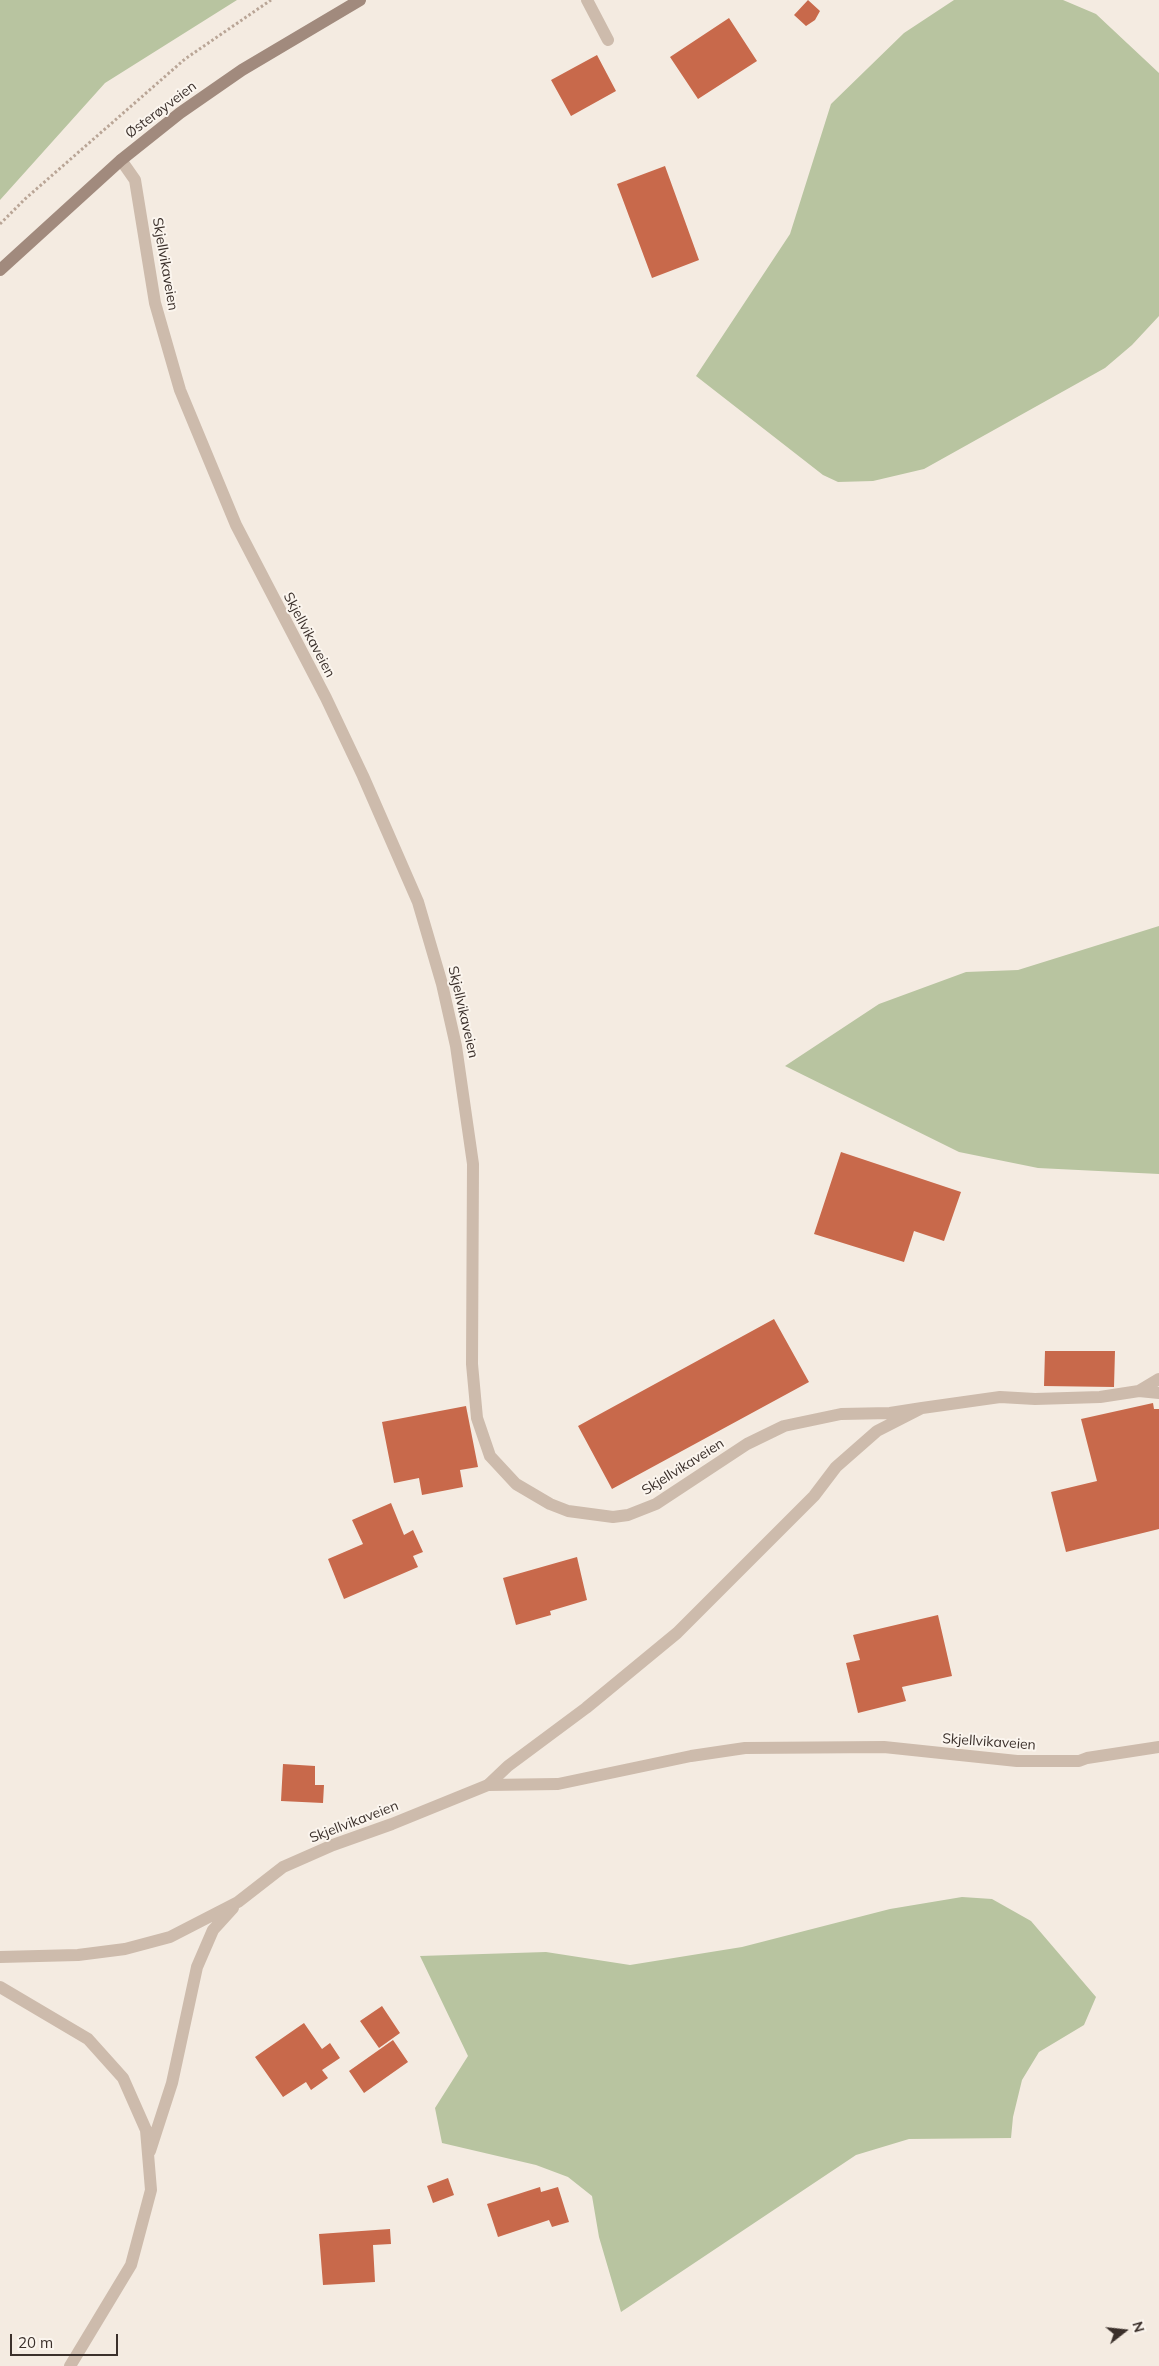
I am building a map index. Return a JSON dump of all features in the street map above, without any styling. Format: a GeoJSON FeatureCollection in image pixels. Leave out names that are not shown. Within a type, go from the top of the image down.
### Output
{"type":"FeatureCollection","features":[{"type":"Feature","properties":{"kind":"main road","name":"Østerøyveien"},"geometry":{"type":"LineString","coordinates":[[0,270],[122,160],[180,113],[242,70],[360,0]]}},
{"type":"Feature","properties":{"kind":"street"},"geometry":{"type":"LineString","coordinates":[[587,0],[608,40]]}},
{"type":"Feature","properties":{"kind":"street","name":"Skjellvikaveien"},"geometry":{"type":"LineString","coordinates":[[122,160],[135,180],[155,303],[180,390],[236,525],[326,698],[363,776],[418,902],[442,984],[456,1046],[473,1164],[472,1364],[477,1418],[490,1456],[516,1484],[550,1504],[568,1510],[613,1517],[628,1515],[656,1504],[746,1444],[784,1426],[841,1414],[890,1413],[1000,1398],[1100,1397],[1139,1391],[1159,1393]]}},
{"type":"Feature","properties":{"kind":"street"},"geometry":{"type":"LineString","coordinates":[[1139,1391],[1159,1379]]}},
{"type":"Feature","properties":{"kind":"street","name":"Skjellvikaveien"},"geometry":{"type":"LineString","coordinates":[[488,1785],[508,1766],[586,1708],[677,1633],[807,1502],[836,1467],[877,1431],[922,1408]]}},
{"type":"Feature","properties":{"kind":"street","name":"Skjellvikaveien"},"geometry":{"type":"LineString","coordinates":[[0,1957],[78,1955],[125,1949],[170,1938],[238,1902],[283,1867],[333,1845],[392,1824],[488,1785],[558,1784],[691,1756],[745,1748],[884,1747],[1017,1761],[1079,1761],[1087,1758],[1159,1747]]}},
{"type":"Feature","properties":{"kind":"street","name":"Skjellvikaveien"},"geometry":{"type":"LineString","coordinates":[[148,2156],[162,2120],[172,2083],[197,1967],[214,1930],[238,1902]]}},
{"type":"Feature","properties":{"kind":"street","name":"Skjellvikaveien"},"geometry":{"type":"LineString","coordinates":[[0,1986],[88,2039],[122,2078],[146,2130],[151,2190],[131,2264],[70,2366]]}},
{"type":"Feature","properties":{"kind":"path"},"geometry":{"type":"LineString","coordinates":[[0,224],[32,192],[185,58],[271,0]]}},
{"type":"Feature","properties":{"kind":"green space"},"geometry":{"type":"Polygon","coordinates":[[[0,0],[237,0],[105,83],[0,200],[0,0]]]}},
{"type":"Feature","properties":{"kind":"green space"},"geometry":{"type":"Polygon","coordinates":[[[954,0],[1063,0],[1096,14],[1159,73],[1159,316],[1132,345],[1105,368],[924,469],[873,481],[838,482],[823,475],[696,376],[790,234],[831,104],[904,33],[954,0]]]}},
{"type":"Feature","properties":{"kind":"green space"},"geometry":{"type":"Polygon","coordinates":[[[1159,926],[1159,1174],[1038,1168],[959,1152],[785,1066],[879,1004],[966,972],[1018,970],[1159,926]]]}},
{"type":"Feature","properties":{"kind":"green space"},"geometry":{"type":"Polygon","coordinates":[[[962,1897],[992,1899],[1031,1921],[1096,1997],[1084,2025],[1039,2052],[1022,2080],[1013,2117],[1011,2138],[909,2139],[856,2155],[621,2312],[599,2237],[592,2196],[568,2177],[536,2165],[442,2143],[435,2108],[468,2056],[420,1956],[546,1952],[630,1965],[742,1947],[890,1909],[962,1897]]]}},
{"type":"Feature","properties":{"kind":"building"},"geometry":{"type":"Polygon","coordinates":[[[808,0],[820,11],[815,20],[806,26],[794,15],[808,0]]]}},
{"type":"Feature","properties":{"kind":"building"},"geometry":{"type":"Polygon","coordinates":[[[729,18],[757,61],[698,99],[670,57],[729,18]]]}},
{"type":"Feature","properties":{"kind":"building"},"geometry":{"type":"Polygon","coordinates":[[[597,55],[616,91],[571,116],[551,80],[597,55]]]}},
{"type":"Feature","properties":{"kind":"building"},"geometry":{"type":"Polygon","coordinates":[[[665,166],[699,260],[652,278],[617,184],[665,166]]]}},
{"type":"Feature","properties":{"kind":"building"},"geometry":{"type":"Polygon","coordinates":[[[841,1152],[961,1192],[944,1241],[914,1231],[904,1262],[814,1234],[841,1152]]]}},
{"type":"Feature","properties":{"kind":"building"},"geometry":{"type":"Polygon","coordinates":[[[774,1319],[809,1382],[612,1489],[578,1426],[774,1319]]]}},
{"type":"Feature","properties":{"kind":"building"},"geometry":{"type":"Polygon","coordinates":[[[1045,1351],[1115,1351],[1114,1387],[1044,1386],[1045,1351]]]}},
{"type":"Feature","properties":{"kind":"building"},"geometry":{"type":"Polygon","coordinates":[[[1153,1403],[1154,1409],[1159,1409],[1159,1529],[1066,1552],[1051,1492],[1097,1481],[1081,1419],[1153,1403]]]}},
{"type":"Feature","properties":{"kind":"building"},"geometry":{"type":"Polygon","coordinates":[[[466,1406],[478,1467],[460,1470],[463,1487],[422,1495],[419,1478],[394,1483],[382,1422],[466,1406]]]}},
{"type":"Feature","properties":{"kind":"building"},"geometry":{"type":"Polygon","coordinates":[[[391,1503],[404,1535],[413,1530],[423,1552],[413,1556],[418,1567],[344,1599],[328,1559],[363,1544],[352,1520],[391,1503]]]}},
{"type":"Feature","properties":{"kind":"building"},"geometry":{"type":"Polygon","coordinates":[[[577,1557],[587,1600],[550,1611],[551,1615],[516,1625],[503,1578],[577,1557]]]}},
{"type":"Feature","properties":{"kind":"building"},"geometry":{"type":"Polygon","coordinates":[[[938,1615],[952,1676],[902,1687],[906,1701],[858,1713],[846,1663],[860,1660],[853,1635],[938,1615]]]}},
{"type":"Feature","properties":{"kind":"building"},"geometry":{"type":"Polygon","coordinates":[[[283,1764],[315,1766],[315,1785],[324,1785],[323,1803],[281,1801],[283,1764]]]}},
{"type":"Feature","properties":{"kind":"building"},"geometry":{"type":"Polygon","coordinates":[[[382,2006],[400,2033],[379,2048],[360,2021],[382,2006]]]}},
{"type":"Feature","properties":{"kind":"building"},"geometry":{"type":"Polygon","coordinates":[[[304,2023],[322,2049],[330,2043],[340,2058],[322,2070],[328,2078],[311,2090],[306,2082],[283,2097],[255,2057],[304,2023]]]}},
{"type":"Feature","properties":{"kind":"building"},"geometry":{"type":"Polygon","coordinates":[[[393,2040],[408,2062],[364,2093],[349,2071],[393,2040]]]}},
{"type":"Feature","properties":{"kind":"building"},"geometry":{"type":"Polygon","coordinates":[[[448,2178],[454,2195],[433,2203],[427,2186],[448,2178]]]}},
{"type":"Feature","properties":{"kind":"building"},"geometry":{"type":"Polygon","coordinates":[[[540,2187],[541,2192],[558,2187],[569,2222],[552,2227],[549,2220],[498,2237],[487,2204],[540,2187]]]}},
{"type":"Feature","properties":{"kind":"building"},"geometry":{"type":"Polygon","coordinates":[[[390,2229],[391,2244],[373,2245],[375,2282],[323,2285],[319,2234],[390,2229]]]}}]}
